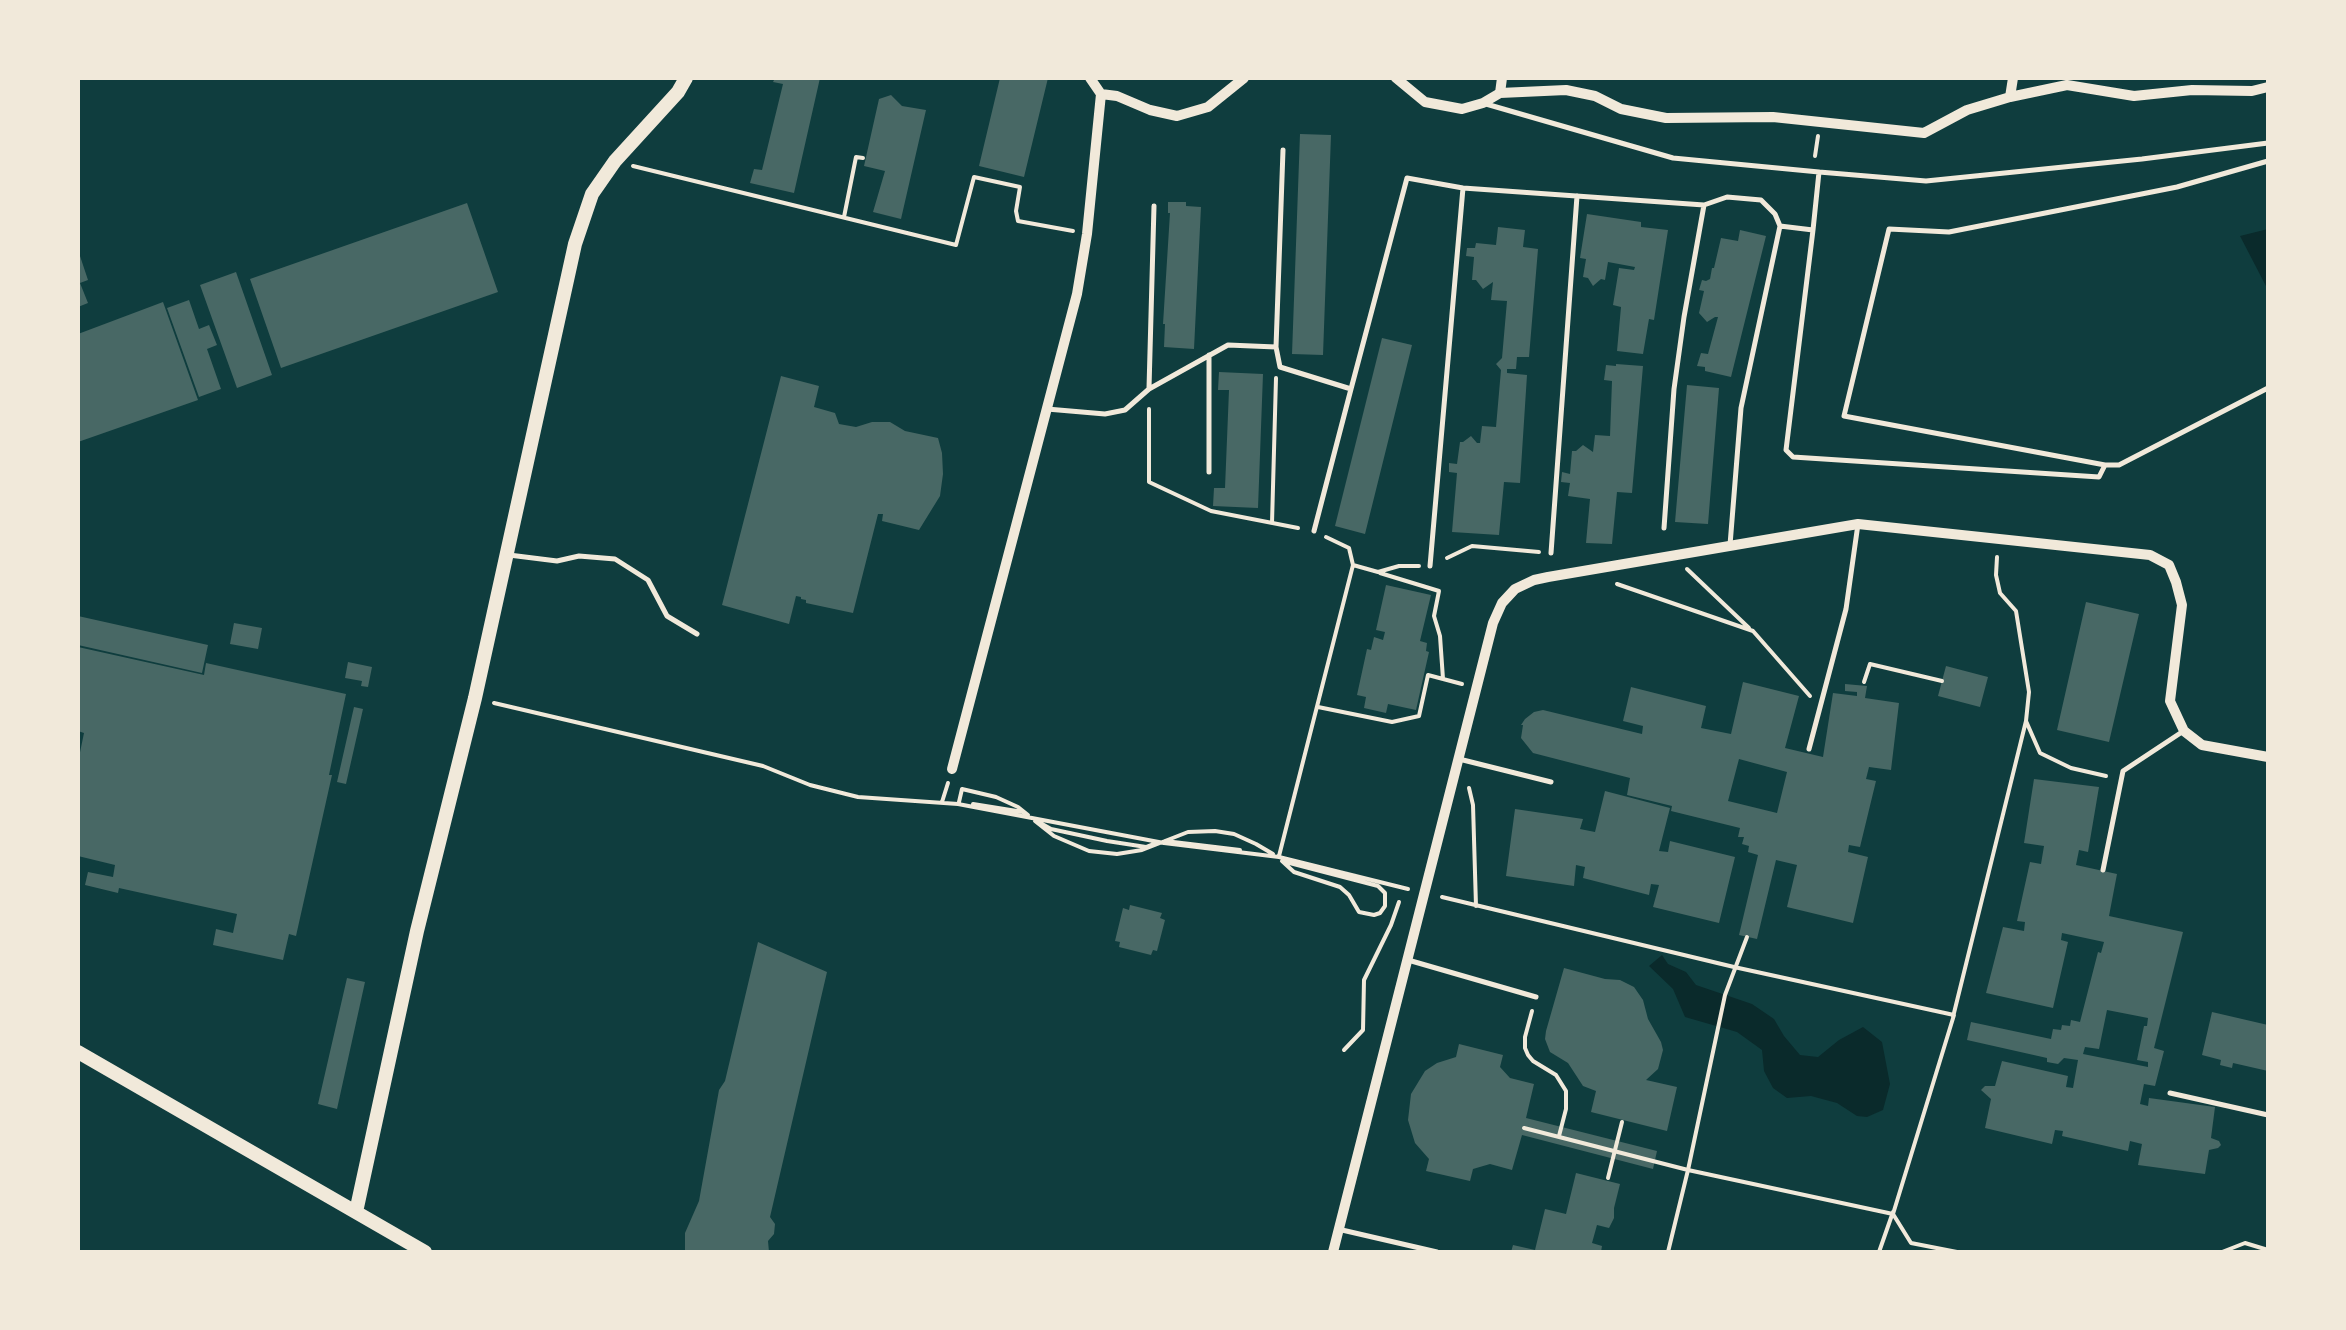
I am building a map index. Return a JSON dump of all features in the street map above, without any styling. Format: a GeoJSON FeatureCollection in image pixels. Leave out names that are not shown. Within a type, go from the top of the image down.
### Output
{"type":"FeatureCollection","features":[{"type":"Feature","properties":{"kind":"street"},"geometry":{"type":"LineString","coordinates":[[356,1212],[575,244],[592,194],[686,78]]}},
{"type":"Feature","properties":{"kind":"street"},"geometry":{"type":"LineString","coordinates":[[952,769],[1077,294],[1088,234],[1101,94],[1090,78]]}},
{"type":"Feature","properties":{"kind":"street"},"geometry":{"type":"LineString","coordinates":[[1101,94],[1178,116],[1208,107],[1244,78]]}},
{"type":"Feature","properties":{"kind":"street"},"geometry":{"type":"LineString","coordinates":[[1396,78],[1425,102],[1462,109],[1500,93],[1566,90],[1666,118],[1773,117],[1924,133],[1967,110],[2067,85],[2134,96],[2268,88]]}},
{"type":"Feature","properties":{"kind":"street"},"geometry":{"type":"LineString","coordinates":[[1500,93],[1502,78]]}},
{"type":"Feature","properties":{"kind":"street"},"geometry":{"type":"LineString","coordinates":[[2010,97],[2013,78]]}},
{"type":"Feature","properties":{"kind":"street"},"geometry":{"type":"LineString","coordinates":[[1333,1252],[1493,623],[1502,603],[1515,589],[1534,580],[1858,524],[2150,555],[2168,566],[2182,605],[2170,701],[2184,731],[2202,745],[2268,757]]}},
{"type":"Feature","properties":{"kind":"street"},"geometry":{"type":"LineString","coordinates":[[78,1052],[425,1252]]}},
{"type":"Feature","properties":{"kind":"lane"},"geometry":{"type":"LineString","coordinates":[[1483,103],[1673,158],[1926,181],[2268,143]]}},
{"type":"Feature","properties":{"kind":"lane"},"geometry":{"type":"LineString","coordinates":[[1283,150],[1276,347],[1280,367],[1351,389]]}},
{"type":"Feature","properties":{"kind":"lane"},"geometry":{"type":"LineString","coordinates":[[2268,161],[2177,187],[1948,232],[1889,230],[1844,416],[2118,466],[2268,388]]}},
{"type":"Feature","properties":{"kind":"lane"},"geometry":{"type":"LineString","coordinates":[[1816,172],[1813,230],[1786,450],[1793,457],[2099,477],[2105,465]]}},
{"type":"Feature","properties":{"kind":"lane"},"geometry":{"type":"LineString","coordinates":[[1314,531],[1408,178],[1463,188],[1704,205],[1727,198],[1761,200],[1775,214],[1780,226],[1740,408],[1730,545]]}},
{"type":"Feature","properties":{"kind":"lane"},"geometry":{"type":"LineString","coordinates":[[1430,566],[1463,188]]}},
{"type":"Feature","properties":{"kind":"lane"},"geometry":{"type":"LineString","coordinates":[[1551,552],[1577,196]]}},
{"type":"Feature","properties":{"kind":"lane"},"geometry":{"type":"LineString","coordinates":[[1664,528],[1674,388],[1704,205]]}},
{"type":"Feature","properties":{"kind":"lane"},"geometry":{"type":"LineString","coordinates":[[1150,389],[1154,206]]}},
{"type":"Feature","properties":{"kind":"lane"},"geometry":{"type":"LineString","coordinates":[[1780,226],[1813,230]]}},
{"type":"Feature","properties":{"kind":"lane"},"geometry":{"type":"LineString","coordinates":[[1047,409],[1105,414],[1125,410],[1150,389],[1228,345],[1276,347]]}},
{"type":"Feature","properties":{"kind":"lane"},"geometry":{"type":"LineString","coordinates":[[1209,355],[1209,472]]}},
{"type":"Feature","properties":{"kind":"lane"},"geometry":{"type":"LineString","coordinates":[[1808,749],[1846,609],[1858,524]]}},
{"type":"Feature","properties":{"kind":"lane"},"geometry":{"type":"LineString","coordinates":[[506,554],[557,560],[579,556],[615,559],[648,580],[667,616],[697,634]]}},
{"type":"Feature","properties":{"kind":"lane"},"geometry":{"type":"LineString","coordinates":[[2103,870],[2123,771],[2184,731]]}},
{"type":"Feature","properties":{"kind":"lane"},"geometry":{"type":"LineString","coordinates":[[1458,764],[1552,782]]}},
{"type":"Feature","properties":{"kind":"lane"},"geometry":{"type":"LineString","coordinates":[[1408,960],[1536,997]]}},
{"type":"Feature","properties":{"kind":"lane"},"geometry":{"type":"LineString","coordinates":[[2170,1094],[2268,1115]]}},
{"type":"Feature","properties":{"kind":"lane"},"geometry":{"type":"LineString","coordinates":[[1339,1229],[1437,1252]]}},
{"type":"Feature","properties":{"kind":"path"},"geometry":{"type":"LineString","coordinates":[[1816,172],[1821,123]]}},
{"type":"Feature","properties":{"kind":"path"},"geometry":{"type":"LineString","coordinates":[[844,217],[856,157],[863,158]]}},
{"type":"Feature","properties":{"kind":"path"},"geometry":{"type":"LineString","coordinates":[[615,161],[956,244],[974,176],[1020,188],[1018,221],[1088,234]]}},
{"type":"Feature","properties":{"kind":"path"},"geometry":{"type":"LineString","coordinates":[[1272,523],[1276,378],[1280,367]]}},
{"type":"Feature","properties":{"kind":"path"},"geometry":{"type":"LineString","coordinates":[[1880,1252],[1954,1016],[2026,721],[2029,692],[2016,612],[2000,594],[1996,575],[1998,538]]}},
{"type":"Feature","properties":{"kind":"path"},"geometry":{"type":"LineString","coordinates":[[1673,556],[1753,632],[1820,707]]}},
{"type":"Feature","properties":{"kind":"path"},"geometry":{"type":"LineString","coordinates":[[1279,858],[1353,565]]}},
{"type":"Feature","properties":{"kind":"path"},"geometry":{"type":"LineString","coordinates":[[1378,572],[1438,592],[1434,616],[1440,636],[1443,679]]}},
{"type":"Feature","properties":{"kind":"path"},"geometry":{"type":"LineString","coordinates":[[1616,584],[1753,632]]}},
{"type":"Feature","properties":{"kind":"path"},"geometry":{"type":"LineString","coordinates":[[1864,682],[1870,664],[1942,681]]}},
{"type":"Feature","properties":{"kind":"path"},"geometry":{"type":"LineString","coordinates":[[1317,707],[1392,722],[1419,716],[1428,675],[1477,688]]}},
{"type":"Feature","properties":{"kind":"path"},"geometry":{"type":"LineString","coordinates":[[475,698],[763,766],[810,785],[858,797],[958,804],[1164,843],[1279,858],[1378,886],[1386,895],[1382,911]]}},
{"type":"Feature","properties":{"kind":"path"},"geometry":{"type":"LineString","coordinates":[[2026,721],[2040,753],[2072,768],[2102,774],[2120,785]]}},
{"type":"Feature","properties":{"kind":"path"},"geometry":{"type":"LineString","coordinates":[[1458,764],[1467,779],[1473,806],[1476,906]]}},
{"type":"Feature","properties":{"kind":"path"},"geometry":{"type":"LineString","coordinates":[[1422,893],[1369,916],[1359,912],[1340,887],[1291,871],[1279,858],[1234,834],[1188,832],[1168,839],[1155,844],[1142,850],[1117,854],[1090,851],[1054,836],[1030,817],[1018,807],[996,797],[962,790],[958,802],[1024,812],[1034,819],[1044,826],[1051,829],[1108,841],[1146,847],[1163,841],[1168,840],[1279,858],[1734,968],[1954,1016]]}},
{"type":"Feature","properties":{"kind":"path"},"geometry":{"type":"LineString","coordinates":[[1344,1050],[1363,1030],[1364,980],[1399,902]]}},
{"type":"Feature","properties":{"kind":"path"},"geometry":{"type":"LineString","coordinates":[[1668,1252],[1718,1026],[1747,937]]}},
{"type":"Feature","properties":{"kind":"path"},"geometry":{"type":"LineString","coordinates":[[1536,997],[1525,1048],[1532,1061],[1556,1076],[1566,1091],[1559,1137]]}},
{"type":"Feature","properties":{"kind":"path"},"geometry":{"type":"LineString","coordinates":[[1608,1178],[1622,1122]]}},
{"type":"Feature","properties":{"kind":"path"},"geometry":{"type":"LineString","coordinates":[[1524,1128],[1688,1170],[1893,1214],[1911,1243],[1957,1252]]}},
{"type":"Feature","properties":{"kind":"path"},"geometry":{"type":"LineString","coordinates":[[2222,1252],[2245,1243],[2268,1250]]}},
{"type":"Feature","properties":{"kind":"water"},"geometry":{"type":"Polygon","coordinates":[[[2268,229],[2268,290],[2240,236],[2268,229]]]}},
{"type":"Feature","properties":{"kind":"water"},"geometry":{"type":"Polygon","coordinates":[[[1662,955],[1668,964],[1686,972],[1696,985],[1752,1004],[1774,1019],[1800,1055],[1818,1057],[1863,1027],[1882,1042],[1890,1084],[1883,1110],[1867,1117],[1857,1116],[1837,1103],[1811,1096],[1787,1098],[1773,1088],[1764,1071],[1762,1050],[1737,1032],[1685,1017],[1673,989],[1649,966],[1662,955]]]}},
{"type":"Feature","properties":{"kind":"building"},"geometry":{"type":"Polygon","coordinates":[[[775,78],[820,78],[794,193],[750,183],[754,169],[762,170],[783,84],[773,82],[775,78]]]}},
{"type":"Feature","properties":{"kind":"building"},"geometry":{"type":"Polygon","coordinates":[[[1000,78],[1048,78],[1024,177],[979,166],[1000,78]]]}},
{"type":"Feature","properties":{"kind":"building"},"geometry":{"type":"Polygon","coordinates":[[[891,95],[902,106],[926,110],[901,219],[873,212],[885,171],[864,166],[879,99],[891,95]]]}},
{"type":"Feature","properties":{"kind":"building"},"geometry":{"type":"Polygon","coordinates":[[[1300,134],[1331,135],[1323,355],[1292,354],[1300,134]]]}},
{"type":"Feature","properties":{"kind":"building"},"geometry":{"type":"Polygon","coordinates":[[[1168,202],[1201,207],[1194,349],[1164,347],[1168,202]]]}},
{"type":"Feature","properties":{"kind":"building"},"geometry":{"type":"Polygon","coordinates":[[[467,203],[498,292],[281,368],[250,279],[467,203]]]}},
{"type":"Feature","properties":{"kind":"building"},"geometry":{"type":"Polygon","coordinates":[[[1587,214],[1668,230],[1654,320],[1649,319],[1643,354],[1617,351],[1621,307],[1613,305],[1619,268],[1635,267],[1608,262],[1605,280],[1593,286],[1583,277],[1586,259],[1580,258],[1587,214]]]}},
{"type":"Feature","properties":{"kind":"building"},"geometry":{"type":"Polygon","coordinates":[[[1498,227],[1525,230],[1523,247],[1538,249],[1529,357],[1517,357],[1516,369],[1507,369],[1507,373],[1527,375],[1520,483],[1504,482],[1499,535],[1452,532],[1457,473],[1449,472],[1449,463],[1457,464],[1460,442],[1471,436],[1480,443],[1482,426],[1496,427],[1501,370],[1496,364],[1502,358],[1507,301],[1491,300],[1493,282],[1483,289],[1472,280],[1474,257],[1466,256],[1467,248],[1475,248],[1476,243],[1496,245],[1498,227]]]}},
{"type":"Feature","properties":{"kind":"building"},"geometry":{"type":"Polygon","coordinates":[[[1740,230],[1766,236],[1731,377],[1697,366],[1701,353],[1708,354],[1718,317],[1707,322],[1699,313],[1704,291],[1699,290],[1702,280],[1710,279],[1721,238],[1738,241],[1740,230]]]}},
{"type":"Feature","properties":{"kind":"building"},"geometry":{"type":"Polygon","coordinates":[[[78,250],[88,280],[80,283],[88,303],[78,307],[78,250]]]}},
{"type":"Feature","properties":{"kind":"building"},"geometry":{"type":"Polygon","coordinates":[[[236,272],[272,375],[237,388],[200,285],[236,272]]]}},
{"type":"Feature","properties":{"kind":"building"},"geometry":{"type":"Polygon","coordinates":[[[189,300],[199,329],[209,325],[217,345],[207,349],[221,389],[199,397],[167,308],[189,300]]]}},
{"type":"Feature","properties":{"kind":"building"},"geometry":{"type":"Polygon","coordinates":[[[163,302],[198,400],[78,442],[78,334],[163,302]]]}},
{"type":"Feature","properties":{"kind":"building"},"geometry":{"type":"Polygon","coordinates":[[[1382,338],[1412,345],[1365,534],[1335,526],[1382,338]]]}},
{"type":"Feature","properties":{"kind":"building"},"geometry":{"type":"Polygon","coordinates":[[[1606,365],[1643,366],[1632,493],[1617,492],[1612,544],[1586,543],[1590,499],[1568,496],[1570,483],[1561,482],[1562,472],[1570,474],[1572,451],[1583,445],[1593,452],[1595,435],[1610,436],[1612,381],[1604,380],[1606,365]]]}},
{"type":"Feature","properties":{"kind":"building"},"geometry":{"type":"Polygon","coordinates":[[[1219,372],[1263,374],[1258,508],[1213,506],[1214,488],[1225,488],[1229,390],[1218,390],[1219,372]]]}},
{"type":"Feature","properties":{"kind":"building"},"geometry":{"type":"Polygon","coordinates":[[[781,376],[819,386],[814,407],[835,413],[839,424],[856,427],[890,422],[905,431],[938,438],[943,474],[940,496],[919,530],[882,521],[883,514],[878,514],[853,613],[806,603],[796,596],[789,624],[722,605],[781,376]]]}},
{"type":"Feature","properties":{"kind":"building"},"geometry":{"type":"Polygon","coordinates":[[[1687,385],[1719,388],[1708,524],[1675,522],[1687,385]]]}},
{"type":"Feature","properties":{"kind":"building"},"geometry":{"type":"Polygon","coordinates":[[[1386,585],[1431,595],[1420,641],[1427,643],[1429,652],[1416,710],[1388,704],[1386,713],[1364,708],[1366,697],[1357,695],[1367,649],[1371,650],[1374,637],[1383,640],[1385,632],[1376,630],[1386,585]]]}},
{"type":"Feature","properties":{"kind":"building"},"geometry":{"type":"Polygon","coordinates":[[[2086,602],[2139,614],[2109,742],[2057,730],[2086,602]]]}},
{"type":"Feature","properties":{"kind":"building"},"geometry":{"type":"Polygon","coordinates":[[[78,616],[208,645],[202,673],[78,645],[78,616]]]}},
{"type":"Feature","properties":{"kind":"building"},"geometry":{"type":"Polygon","coordinates":[[[234,623],[262,628],[258,649],[230,644],[234,623]]]}},
{"type":"Feature","properties":{"kind":"building"},"geometry":{"type":"Polygon","coordinates":[[[78,647],[204,675],[206,663],[346,694],[296,936],[289,934],[283,960],[213,945],[216,929],[233,933],[237,914],[119,888],[118,893],[85,885],[88,872],[113,877],[115,865],[78,856],[78,762],[84,733],[78,731],[78,647]]]}},
{"type":"Feature","properties":{"kind":"building"},"geometry":{"type":"Polygon","coordinates":[[[348,662],[372,667],[368,687],[361,686],[362,681],[345,678],[348,662]]]}},
{"type":"Feature","properties":{"kind":"building"},"geometry":{"type":"Polygon","coordinates":[[[1946,666],[1988,677],[1980,707],[1938,696],[1946,666]]]}},
{"type":"Feature","properties":{"kind":"building"},"geometry":{"type":"Polygon","coordinates":[[[1743,682],[1799,696],[1785,748],[1823,757],[1833,693],[1857,696],[1857,692],[1845,691],[1845,684],[1867,686],[1865,698],[1899,703],[1891,770],[1869,767],[1866,779],[1876,781],[1860,847],[1849,845],[1848,852],[1868,857],[1853,923],[1787,907],[1797,865],[1776,860],[1757,939],[1739,935],[1758,855],[1748,852],[1749,846],[1742,844],[1744,837],[1738,837],[1740,828],[1671,811],[1672,806],[1627,795],[1630,778],[1533,753],[1521,738],[1521,725],[1534,712],[1543,710],[1642,734],[1643,726],[1623,721],[1631,687],[1706,706],[1701,728],[1731,734],[1743,682]],[[1739,759],[1728,801],[1777,813],[1787,772],[1739,759]]]}},
{"type":"Feature","properties":{"kind":"building"},"geometry":{"type":"Polygon","coordinates":[[[354,707],[363,709],[346,784],[337,782],[354,707]]]}},
{"type":"Feature","properties":{"kind":"building"},"geometry":{"type":"Polygon","coordinates":[[[2034,779],[2099,787],[2088,852],[2079,850],[2076,865],[2117,874],[2109,916],[2183,932],[2154,1048],[2164,1051],[2155,1086],[2144,1084],[2140,1104],[2148,1106],[2149,1098],[2215,1107],[2211,1138],[2221,1145],[2209,1150],[2205,1174],[2138,1165],[2142,1144],[2130,1141],[2128,1151],[2062,1136],[2063,1131],[2055,1130],[2052,1144],[1985,1128],[1991,1099],[1981,1090],[1995,1086],[2002,1061],[2068,1076],[2066,1087],[2073,1088],[2078,1060],[2064,1058],[2058,1064],[1967,1040],[1971,1022],[2051,1039],[2053,1029],[2070,1026],[2071,1020],[2080,1022],[2104,942],[2062,933],[2061,940],[2068,942],[2053,1008],[1986,993],[2003,927],[2024,931],[2025,922],[2017,921],[2030,862],[2041,864],[2044,846],[2024,843],[2034,779]],[[2107,1010],[2099,1049],[2085,1047],[2083,1054],[2148,1067],[2148,1062],[2137,1060],[2148,1018],[2107,1010]]]}},
{"type":"Feature","properties":{"kind":"building"},"geometry":{"type":"Polygon","coordinates":[[[1605,791],[1670,808],[1659,851],[1668,852],[1670,841],[1735,857],[1719,923],[1653,907],[1659,885],[1651,884],[1649,895],[1583,878],[1585,867],[1576,865],[1574,886],[1506,876],[1515,809],[1583,819],[1580,829],[1595,832],[1605,791]]]}},
{"type":"Feature","properties":{"kind":"building"},"geometry":{"type":"Polygon","coordinates":[[[1130,905],[1162,913],[1160,918],[1165,920],[1157,951],[1153,950],[1151,955],[1119,947],[1120,942],[1115,941],[1123,908],[1129,910],[1130,905]]]}},
{"type":"Feature","properties":{"kind":"building"},"geometry":{"type":"Polygon","coordinates":[[[758,942],[827,972],[770,1217],[775,1224],[774,1234],[768,1241],[769,1252],[685,1252],[685,1233],[699,1201],[719,1090],[725,1081],[758,942]]]}},
{"type":"Feature","properties":{"kind":"building"},"geometry":{"type":"Polygon","coordinates":[[[1564,968],[1620,980],[1634,987],[1643,1000],[1663,1050],[1658,1069],[1646,1080],[1677,1087],[1667,1131],[1591,1112],[1596,1091],[1583,1086],[1568,1063],[1550,1052],[1546,1031],[1564,968]]]}},
{"type":"Feature","properties":{"kind":"building"},"geometry":{"type":"Polygon","coordinates":[[[347,978],[365,982],[337,1109],[318,1104],[347,978]]]}},
{"type":"Feature","properties":{"kind":"building"},"geometry":{"type":"Polygon","coordinates":[[[2212,1012],[2268,1025],[2268,1071],[2233,1063],[2232,1068],[2202,1055],[2212,1012]]]}},
{"type":"Feature","properties":{"kind":"building"},"geometry":{"type":"Polygon","coordinates":[[[1459,1044],[1503,1055],[1500,1067],[1510,1078],[1534,1084],[1526,1118],[1657,1151],[1653,1169],[1522,1135],[1512,1170],[1490,1164],[1473,1169],[1470,1181],[1426,1171],[1429,1159],[1415,1143],[1408,1120],[1411,1094],[1425,1071],[1456,1057],[1459,1044]]]}},
{"type":"Feature","properties":{"kind":"building"},"geometry":{"type":"Polygon","coordinates":[[[1576,1173],[1620,1184],[1609,1228],[1597,1225],[1592,1243],[1602,1246],[1601,1252],[1511,1252],[1513,1245],[1535,1250],[1545,1209],[1566,1214],[1576,1173]]]}}]}
